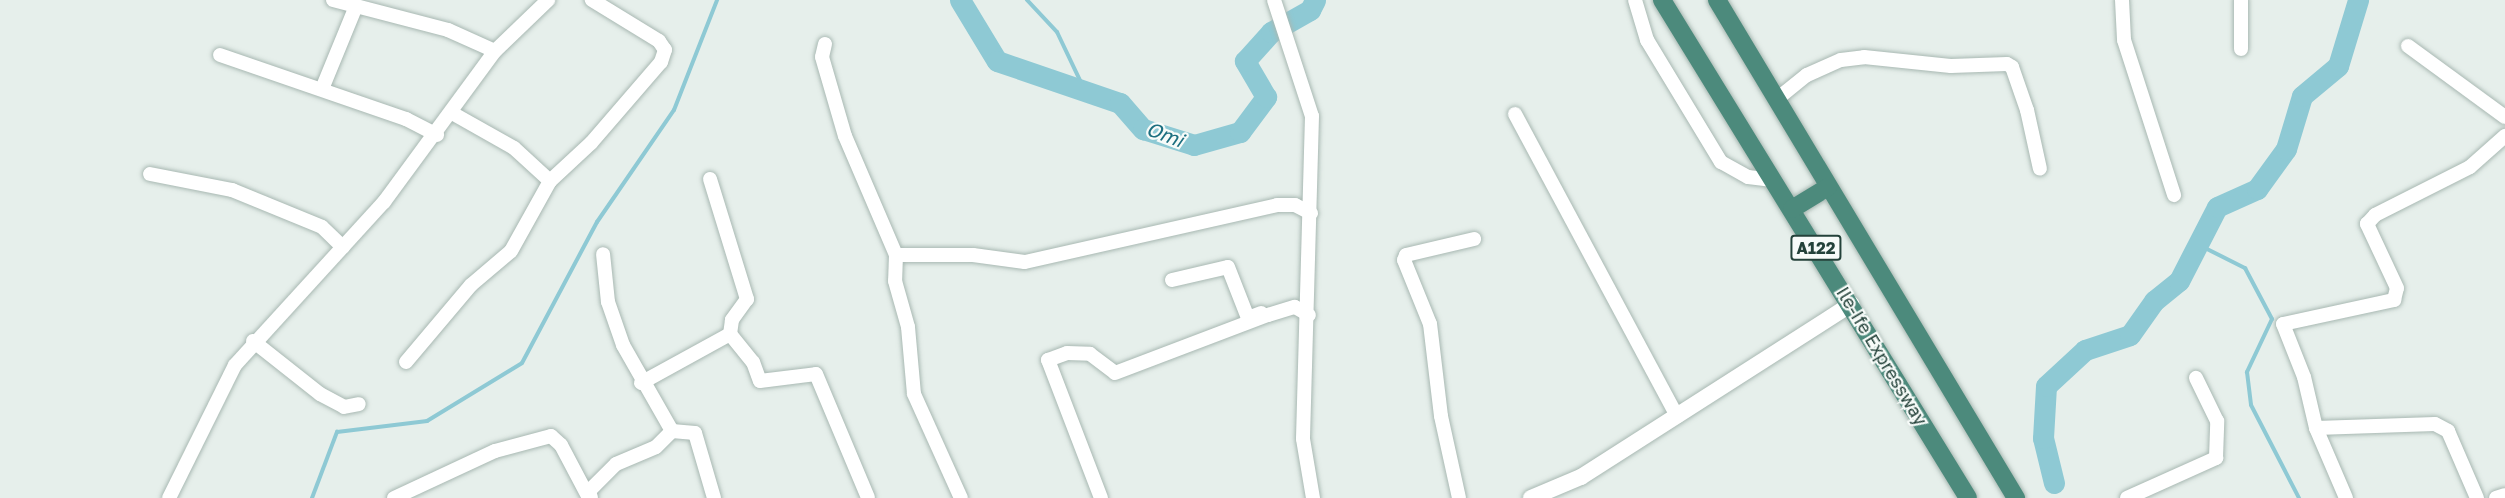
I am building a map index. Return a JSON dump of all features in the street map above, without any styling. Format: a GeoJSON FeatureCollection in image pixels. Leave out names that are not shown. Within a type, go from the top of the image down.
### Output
{"type":"FeatureCollection","features":[{"type":"Feature","properties":{"kind":"highway","name":"Ile-Ife Expressway"},"geometry":{"type":"LineString","coordinates":[[1662,0],[1851,304],[1968,498]]}},
{"type":"Feature","properties":{"kind":"highway","name":"A122"},"geometry":{"type":"LineString","coordinates":[[1717,0],[2016,498]]}},
{"type":"Feature","properties":{"kind":"highway"},"geometry":{"type":"LineString","coordinates":[[1792,209],[1828,187]]}},
{"type":"Feature","properties":{"kind":"street"},"geometry":{"type":"LineString","coordinates":[[169,498],[221,387],[253,341],[342,246],[437,135],[495,51],[548,0]]}},
{"type":"Feature","properties":{"kind":"street"},"geometry":{"type":"LineString","coordinates":[[406,362],[439,319],[519,241],[550,181],[591,143],[661,62],[665,50],[592,0]]}},
{"type":"Feature","properties":{"kind":"street"},"geometry":{"type":"LineString","coordinates":[[1274,0],[1291,41],[1312,116],[1309,315],[1303,439],[1313,498]]}},
{"type":"Feature","properties":{"kind":"street"},"geometry":{"type":"LineString","coordinates":[[1635,0],[1647,40],[1721,162],[1748,177],[1773,180]]}},
{"type":"Feature","properties":{"kind":"street"},"geometry":{"type":"LineString","coordinates":[[2122,0],[2124,39],[2174,195]]}},
{"type":"Feature","properties":{"kind":"street"},"geometry":{"type":"LineString","coordinates":[[2241,0],[2241,48]]}},
{"type":"Feature","properties":{"kind":"street"},"geometry":{"type":"LineString","coordinates":[[322,89],[346,2],[448,30],[495,51]]}},
{"type":"Feature","properties":{"kind":"street"},"geometry":{"type":"LineString","coordinates":[[825,44],[822,57],[845,136],[896,255],[895,281],[908,327],[914,394],[961,498]]}},
{"type":"Feature","properties":{"kind":"street"},"geometry":{"type":"LineString","coordinates":[[2408,46],[2505,117]]}},
{"type":"Feature","properties":{"kind":"street"},"geometry":{"type":"LineString","coordinates":[[220,55],[322,89],[437,135]]}},
{"type":"Feature","properties":{"kind":"street"},"geometry":{"type":"LineString","coordinates":[[1777,99],[1807,75],[1841,60],[1864,57],[1951,66],[2007,64],[2012,67],[2027,110],[2040,168]]}},
{"type":"Feature","properties":{"kind":"street"},"geometry":{"type":"LineString","coordinates":[[452,113],[514,148],[550,181]]}},
{"type":"Feature","properties":{"kind":"street"},"geometry":{"type":"LineString","coordinates":[[1515,114],[1677,416]]}},
{"type":"Feature","properties":{"kind":"street"},"geometry":{"type":"LineString","coordinates":[[2346,498],[2316,428],[2304,377],[2283,324],[2394,300],[2397,288],[2367,224],[2375,215],[2470,167],[2505,136]]}},
{"type":"Feature","properties":{"kind":"street"},"geometry":{"type":"LineString","coordinates":[[150,174],[232,190],[322,227],[342,246]]}},
{"type":"Feature","properties":{"kind":"street"},"geometry":{"type":"LineString","coordinates":[[710,179],[747,299],[732,320],[730,334],[753,362],[760,381],[816,374],[868,498]]}},
{"type":"Feature","properties":{"kind":"street"},"geometry":{"type":"LineString","coordinates":[[896,255],[973,255],[1025,262],[1277,206],[1295,205],[1311,213]]}},
{"type":"Feature","properties":{"kind":"street"},"geometry":{"type":"LineString","coordinates":[[1459,498],[1441,416],[1430,324],[1404,260],[1406,255],[1474,239]]}},
{"type":"Feature","properties":{"kind":"street"},"geometry":{"type":"LineString","coordinates":[[603,254],[608,302],[641,383],[672,431]]}},
{"type":"Feature","properties":{"kind":"street"},"geometry":{"type":"LineString","coordinates":[[1172,280],[1228,267],[1248,318],[1278,306],[1276,314]]}},
{"type":"Feature","properties":{"kind":"street"},"geometry":{"type":"LineString","coordinates":[[1531,498],[1581,477],[1851,304]]}},
{"type":"Feature","properties":{"kind":"street"},"geometry":{"type":"LineString","coordinates":[[1101,498],[1048,360],[1067,353],[1090,354],[1115,373],[1295,307],[1309,315]]}},
{"type":"Feature","properties":{"kind":"street"},"geometry":{"type":"LineString","coordinates":[[641,383],[730,334]]}},
{"type":"Feature","properties":{"kind":"street"},"geometry":{"type":"LineString","coordinates":[[253,341],[320,394],[344,406],[359,404]]}},
{"type":"Feature","properties":{"kind":"street"},"geometry":{"type":"LineString","coordinates":[[2127,498],[2216,458],[2217,421],[2196,378]]}},
{"type":"Feature","properties":{"kind":"street"},"geometry":{"type":"LineString","coordinates":[[2316,428],[2435,424],[2448,431],[2477,498]]}},
{"type":"Feature","properties":{"kind":"street"},"geometry":{"type":"LineString","coordinates":[[590,498],[589,491],[616,464],[656,447],[672,431],[695,433],[714,498]]}},
{"type":"Feature","properties":{"kind":"street"},"geometry":{"type":"LineString","coordinates":[[394,498],[495,451],[551,436],[561,445],[590,498]]}},
{"type":"Feature","properties":{"kind":"street"},"geometry":{"type":"LineString","coordinates":[[2496,498],[2505,495]]}},
{"type":"Feature","properties":{"kind":"waterway"},"geometry":{"type":"LineString","coordinates":[[312,498],[337,432],[427,421],[522,363],[597,222],[674,110],[717,0]]}},
{"type":"Feature","properties":{"kind":"waterway","name":"Omi"},"geometry":{"type":"LineString","coordinates":[[960,0],[997,61],[1120,103],[1143,129],[1194,145],[1240,132],[1266,97],[1245,61],[1271,32],[1310,10],[1315,0]]}},
{"type":"Feature","properties":{"kind":"waterway"},"geometry":{"type":"LineString","coordinates":[[1027,0],[1057,32],[1085,91]]}},
{"type":"Feature","properties":{"kind":"waterway"},"geometry":{"type":"LineString","coordinates":[[2054,483],[2043,438],[2046,386],[2085,350],[2130,335],[2154,301],[2179,281],[2217,207],[2257,189],[2286,149],[2302,96],[2338,66],[2358,0]]}},
{"type":"Feature","properties":{"kind":"waterway"},"geometry":{"type":"LineString","coordinates":[[2197,244],[2245,268],[2272,319],[2247,372],[2251,405],[2299,498]]}}]}
